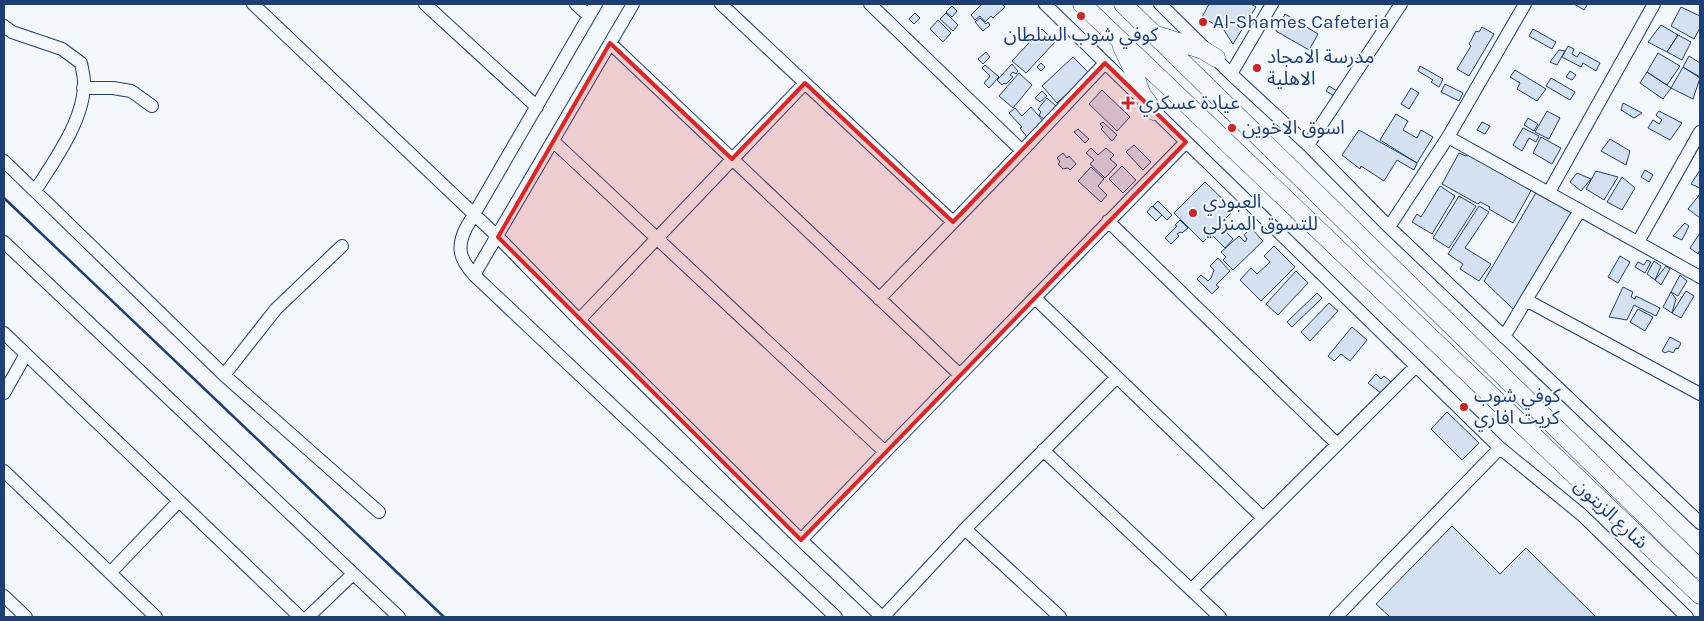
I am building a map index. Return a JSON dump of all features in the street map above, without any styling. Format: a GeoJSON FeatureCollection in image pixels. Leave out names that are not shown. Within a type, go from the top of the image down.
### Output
{"type":"FeatureCollection","features":[{"type":"Feature","properties":{"kind":"main road"},"geometry":{"type":"LineString","coordinates":[[1082,4],[1700,595]]}},
{"type":"Feature","properties":{"kind":"main road"},"geometry":{"type":"LineString","coordinates":[[1123,4],[1700,568]]}},
{"type":"Feature","properties":{"kind":"main road"},"geometry":{"type":"LineString","coordinates":[[1107,27],[1124,50],[1141,92],[1154,111]]}},
{"type":"Feature","properties":{"kind":"main road"},"geometry":{"type":"LineString","coordinates":[[1151,30],[1162,37],[1203,50],[1216,58]]}},
{"type":"Feature","properties":{"kind":"street"},"geometry":{"type":"LineString","coordinates":[[253,4],[498,237],[579,320],[882,617],[965,528],[1116,377]]}},
{"type":"Feature","properties":{"kind":"street"},"geometry":{"type":"LineString","coordinates":[[425,4],[536,107]]}},
{"type":"Feature","properties":{"kind":"street"},"geometry":{"type":"LineString","coordinates":[[576,4],[589,16]]}},
{"type":"Feature","properties":{"kind":"street"},"geometry":{"type":"LineString","coordinates":[[596,4],[461,238],[460,254],[466,266],[474,275],[836,617]]}},
{"type":"Feature","properties":{"kind":"street"},"geometry":{"type":"LineString","coordinates":[[474,275],[633,4]]}},
{"type":"Feature","properties":{"kind":"street"},"geometry":{"type":"LineString","coordinates":[[722,4],[954,222]]}},
{"type":"Feature","properties":{"kind":"street"},"geometry":{"type":"LineString","coordinates":[[870,4],[1022,151]]}},
{"type":"Feature","properties":{"kind":"street","name":"شارع الزيتون"},"geometry":{"type":"LineString","coordinates":[[1045,4],[1500,448],[1582,516],[1687,617]]}},
{"type":"Feature","properties":{"kind":"street"},"geometry":{"type":"LineString","coordinates":[[1160,4],[1231,74],[1308,145],[1389,227],[1700,523]]}},
{"type":"Feature","properties":{"kind":"street"},"geometry":{"type":"LineString","coordinates":[[1231,74],[1272,4]]}},
{"type":"Feature","properties":{"kind":"street"},"geometry":{"type":"LineString","coordinates":[[1308,145],[1401,4]]}},
{"type":"Feature","properties":{"kind":"street"},"geometry":{"type":"LineString","coordinates":[[1389,227],[1448,137],[1525,4]]}},
{"type":"Feature","properties":{"kind":"street"},"geometry":{"type":"LineString","coordinates":[[1549,192],[1654,4]]}},
{"type":"Feature","properties":{"kind":"street"},"geometry":{"type":"LineString","coordinates":[[4,26],[12,32],[62,49],[81,63],[83,88],[80,110],[70,136],[35,191]]}},
{"type":"Feature","properties":{"kind":"street"},"geometry":{"type":"LineString","coordinates":[[610,43],[960,375]]}},
{"type":"Feature","properties":{"kind":"street"},"geometry":{"type":"LineString","coordinates":[[879,299],[1105,63]]}},
{"type":"Feature","properties":{"kind":"street"},"geometry":{"type":"LineString","coordinates":[[579,320],[805,83]]}},
{"type":"Feature","properties":{"kind":"street"},"geometry":{"type":"LineString","coordinates":[[83,88],[113,88],[132,91],[152,106]]}},
{"type":"Feature","properties":{"kind":"street"},"geometry":{"type":"LineString","coordinates":[[1638,242],[1700,132]]}},
{"type":"Feature","properties":{"kind":"street"},"geometry":{"type":"LineString","coordinates":[[1448,137],[1700,276]]}},
{"type":"Feature","properties":{"kind":"street"},"geometry":{"type":"LineString","coordinates":[[553,141],[885,452]]}},
{"type":"Feature","properties":{"kind":"street"},"geometry":{"type":"LineString","coordinates":[[802,540],[1186,142]]}},
{"type":"Feature","properties":{"kind":"street"},"geometry":{"type":"LineString","coordinates":[[4,161],[224,375],[379,512]]}},
{"type":"Feature","properties":{"kind":"street"},"geometry":{"type":"LineString","coordinates":[[1504,337],[1580,210]]}},
{"type":"Feature","properties":{"kind":"street"},"geometry":{"type":"LineString","coordinates":[[1108,221],[1337,444]]}},
{"type":"Feature","properties":{"kind":"street"},"geometry":{"type":"LineString","coordinates":[[4,242],[399,617]]}},
{"type":"Feature","properties":{"kind":"street"},"geometry":{"type":"LineString","coordinates":[[224,375],[276,309],[342,246]]}},
{"type":"Feature","properties":{"kind":"street"},"geometry":{"type":"LineString","coordinates":[[1035,298],[1263,518]]}},
{"type":"Feature","properties":{"kind":"street"},"geometry":{"type":"LineString","coordinates":[[1526,300],[1700,394]]}},
{"type":"Feature","properties":{"kind":"street"},"geometry":{"type":"LineString","coordinates":[[4,333],[300,617]]}},
{"type":"Feature","properties":{"kind":"street"},"geometry":{"type":"LineString","coordinates":[[4,393],[26,354]]}},
{"type":"Feature","properties":{"kind":"street"},"geometry":{"type":"LineString","coordinates":[[1191,590],[1416,366]]}},
{"type":"Feature","properties":{"kind":"street"},"geometry":{"type":"LineString","coordinates":[[1336,617],[1500,448]]}},
{"type":"Feature","properties":{"kind":"street"},"geometry":{"type":"LineString","coordinates":[[1043,450],[1220,617]]}},
{"type":"Feature","properties":{"kind":"street"},"geometry":{"type":"LineString","coordinates":[[4,471],[156,617]]}},
{"type":"Feature","properties":{"kind":"street"},"geometry":{"type":"LineString","coordinates":[[110,573],[179,501]]}},
{"type":"Feature","properties":{"kind":"street"},"geometry":{"type":"LineString","coordinates":[[965,528],[1060,617]]}},
{"type":"Feature","properties":{"kind":"street"},"geometry":{"type":"LineString","coordinates":[[308,617],[353,574]]}},
{"type":"Feature","properties":{"kind":"street"},"geometry":{"type":"LineString","coordinates":[[4,596],[26,617]]}},
{"type":"Feature","properties":{"kind":"highlighted area"},"geometry":{"type":"Polygon","coordinates":[[[610,43],[732,159],[805,83],[953,222],[1105,63],[1186,142],[801,540],[498,237],[610,43]]]}},
{"type":"Feature","properties":{"kind":"building"},"geometry":{"type":"Polygon","coordinates":[[[982,4],[1002,4],[1005,7],[993,18],[991,16],[985,22],[980,16],[975,20],[971,15],[982,4]]]}},
{"type":"Feature","properties":{"kind":"building"},"geometry":{"type":"Polygon","coordinates":[[[1209,4],[1251,4],[1256,7],[1233,44],[1224,30],[1202,17],[1209,4]]]}},
{"type":"Feature","properties":{"kind":"building"},"geometry":{"type":"Polygon","coordinates":[[[1574,4],[1586,4],[1587,5],[1584,10],[1574,4]]]}},
{"type":"Feature","properties":{"kind":"building"},"geometry":{"type":"Polygon","coordinates":[[[952,6],[957,11],[952,17],[946,12],[952,6]]]}},
{"type":"Feature","properties":{"kind":"building"},"geometry":{"type":"Polygon","coordinates":[[[1681,7],[1700,16],[1700,28],[1694,39],[1671,26],[1681,7]]]}},
{"type":"Feature","properties":{"kind":"building"},"geometry":{"type":"Polygon","coordinates":[[[915,13],[920,18],[914,24],[909,19],[915,13]]]}},
{"type":"Feature","properties":{"kind":"building"},"geometry":{"type":"Polygon","coordinates":[[[946,13],[958,25],[953,31],[940,19],[946,13]]]}},
{"type":"Feature","properties":{"kind":"building"},"geometry":{"type":"Polygon","coordinates":[[[1285,14],[1318,34],[1309,50],[1276,31],[1285,14]]]}},
{"type":"Feature","properties":{"kind":"building"},"geometry":{"type":"Polygon","coordinates":[[[980,18],[990,25],[983,31],[975,22],[980,18]]]}},
{"type":"Feature","properties":{"kind":"building"},"geometry":{"type":"Polygon","coordinates":[[[938,20],[951,33],[943,42],[930,29],[938,20]]]}},
{"type":"Feature","properties":{"kind":"building"},"geometry":{"type":"Polygon","coordinates":[[[1661,25],[1678,35],[1667,52],[1648,42],[1661,25]]]}},
{"type":"Feature","properties":{"kind":"building"},"geometry":{"type":"Polygon","coordinates":[[[1482,27],[1494,34],[1469,76],[1457,69],[1471,46],[1469,44],[1476,31],[1479,32],[1482,27]]]}},
{"type":"Feature","properties":{"kind":"building"},"geometry":{"type":"Polygon","coordinates":[[[1042,29],[1055,42],[1026,73],[1012,61],[1042,29]]]}},
{"type":"Feature","properties":{"kind":"building"},"geometry":{"type":"Polygon","coordinates":[[[1533,29],[1556,42],[1552,49],[1529,36],[1533,29]]]}},
{"type":"Feature","properties":{"kind":"building"},"geometry":{"type":"Polygon","coordinates":[[[1678,35],[1691,42],[1682,60],[1667,52],[1678,35]]]}},
{"type":"Feature","properties":{"kind":"building"},"geometry":{"type":"Polygon","coordinates":[[[1568,46],[1574,49],[1572,54],[1577,57],[1580,52],[1600,63],[1596,71],[1583,63],[1581,67],[1562,57],[1568,46]]]}},
{"type":"Feature","properties":{"kind":"building"},"geometry":{"type":"Polygon","coordinates":[[[1559,50],[1565,51],[1557,65],[1550,62],[1559,50]]]}},
{"type":"Feature","properties":{"kind":"building"},"geometry":{"type":"Polygon","coordinates":[[[986,52],[990,57],[983,64],[978,59],[986,52]]]}},
{"type":"Feature","properties":{"kind":"building"},"geometry":{"type":"Polygon","coordinates":[[[1658,53],[1680,66],[1667,85],[1647,72],[1658,53]]]}},
{"type":"Feature","properties":{"kind":"building"},"geometry":{"type":"Polygon","coordinates":[[[1689,56],[1700,63],[1700,77],[1683,67],[1689,56]]]}},
{"type":"Feature","properties":{"kind":"building"},"geometry":{"type":"Polygon","coordinates":[[[1073,57],[1089,73],[1057,103],[1042,86],[1073,57]]]}},
{"type":"Feature","properties":{"kind":"building"},"geometry":{"type":"Polygon","coordinates":[[[1041,63],[1045,67],[1041,71],[1037,67],[1041,63]]]}},
{"type":"Feature","properties":{"kind":"building"},"geometry":{"type":"Polygon","coordinates":[[[1012,64],[1018,71],[1016,74],[1013,72],[1010,75],[1013,77],[1006,84],[1002,85],[997,80],[1012,64]]]}},
{"type":"Feature","properties":{"kind":"building"},"geometry":{"type":"Polygon","coordinates":[[[985,65],[999,77],[989,88],[984,83],[990,76],[982,68],[985,65]]]}},
{"type":"Feature","properties":{"kind":"building"},"geometry":{"type":"Polygon","coordinates":[[[1420,66],[1443,79],[1439,87],[1431,82],[1433,80],[1418,71],[1420,66]]]}},
{"type":"Feature","properties":{"kind":"building"},"geometry":{"type":"Polygon","coordinates":[[[1683,67],[1700,78],[1693,99],[1671,88],[1683,67]]]}},
{"type":"Feature","properties":{"kind":"building"},"geometry":{"type":"Polygon","coordinates":[[[1515,70],[1546,89],[1537,101],[1517,89],[1520,83],[1510,77],[1515,70]]]}},
{"type":"Feature","properties":{"kind":"building"},"geometry":{"type":"Polygon","coordinates":[[[1570,71],[1576,75],[1572,80],[1566,77],[1570,71]]]}},
{"type":"Feature","properties":{"kind":"building"},"geometry":{"type":"Polygon","coordinates":[[[1647,72],[1671,88],[1663,99],[1640,83],[1647,72]]]}},
{"type":"Feature","properties":{"kind":"building"},"geometry":{"type":"Polygon","coordinates":[[[1019,73],[1032,85],[1013,108],[999,96],[1019,73]]]}},
{"type":"Feature","properties":{"kind":"building"},"geometry":{"type":"Polygon","coordinates":[[[1551,78],[1575,92],[1570,100],[1546,86],[1551,78]]]}},
{"type":"Feature","properties":{"kind":"building"},"geometry":{"type":"Polygon","coordinates":[[[1445,84],[1463,93],[1459,101],[1441,92],[1445,84]]]}},
{"type":"Feature","properties":{"kind":"building"},"geometry":{"type":"Polygon","coordinates":[[[1329,86],[1339,92],[1336,97],[1326,91],[1329,86]]]}},
{"type":"Feature","properties":{"kind":"building"},"geometry":{"type":"Polygon","coordinates":[[[1411,88],[1419,93],[1409,109],[1401,104],[1411,88]]]}},
{"type":"Feature","properties":{"kind":"building"},"geometry":{"type":"Polygon","coordinates":[[[1102,90],[1130,117],[1117,131],[1089,104],[1102,90]]]}},
{"type":"Feature","properties":{"kind":"building"},"geometry":{"type":"Polygon","coordinates":[[[1042,91],[1047,96],[1040,102],[1035,98],[1042,91]]]}},
{"type":"Feature","properties":{"kind":"building"},"geometry":{"type":"Polygon","coordinates":[[[1047,98],[1057,107],[1045,120],[1039,115],[1041,112],[1038,109],[1047,98]]]}},
{"type":"Feature","properties":{"kind":"building"},"geometry":{"type":"Polygon","coordinates":[[[1623,103],[1642,113],[1634,118],[1621,110],[1623,103]]]}},
{"type":"Feature","properties":{"kind":"building"},"geometry":{"type":"Polygon","coordinates":[[[1031,107],[1044,122],[1027,137],[1020,128],[1022,127],[1009,113],[1015,108],[1022,116],[1031,107]]]}},
{"type":"Feature","properties":{"kind":"building"},"geometry":{"type":"Polygon","coordinates":[[[1547,111],[1560,118],[1549,139],[1535,132],[1547,111]]]}},
{"type":"Feature","properties":{"kind":"building"},"geometry":{"type":"Polygon","coordinates":[[[1659,111],[1682,123],[1670,140],[1648,128],[1653,120],[1659,124],[1662,120],[1656,115],[1659,111]]]}},
{"type":"Feature","properties":{"kind":"building"},"geometry":{"type":"Polygon","coordinates":[[[1396,114],[1408,121],[1403,130],[1417,138],[1421,130],[1433,137],[1417,163],[1380,140],[1396,114]]]}},
{"type":"Feature","properties":{"kind":"building"},"geometry":{"type":"Polygon","coordinates":[[[1528,118],[1538,124],[1534,131],[1524,125],[1528,118]]]}},
{"type":"Feature","properties":{"kind":"building"},"geometry":{"type":"Polygon","coordinates":[[[1103,122],[1117,135],[1112,141],[1101,129],[1103,127],[1100,124],[1103,122]]]}},
{"type":"Feature","properties":{"kind":"building"},"geometry":{"type":"Polygon","coordinates":[[[1482,122],[1490,126],[1485,134],[1477,130],[1482,122]]]}},
{"type":"Feature","properties":{"kind":"building"},"geometry":{"type":"Polygon","coordinates":[[[1523,128],[1539,136],[1536,142],[1529,138],[1522,151],[1513,145],[1523,128]]]}},
{"type":"Feature","properties":{"kind":"building"},"geometry":{"type":"Polygon","coordinates":[[[1078,129],[1089,139],[1085,143],[1074,132],[1078,129]]]}},
{"type":"Feature","properties":{"kind":"building"},"geometry":{"type":"Polygon","coordinates":[[[1359,130],[1417,163],[1414,170],[1397,160],[1384,181],[1361,166],[1360,169],[1342,155],[1359,130]]]}},
{"type":"Feature","properties":{"kind":"building"},"geometry":{"type":"Polygon","coordinates":[[[1541,137],[1561,148],[1552,164],[1533,153],[1541,137]]]}},
{"type":"Feature","properties":{"kind":"building"},"geometry":{"type":"Polygon","coordinates":[[[1610,139],[1630,151],[1626,165],[1601,151],[1610,139]]]}},
{"type":"Feature","properties":{"kind":"building"},"geometry":{"type":"Polygon","coordinates":[[[1134,145],[1151,162],[1143,170],[1126,152],[1134,145]]]}},
{"type":"Feature","properties":{"kind":"building"},"geometry":{"type":"Polygon","coordinates":[[[1091,148],[1098,155],[1106,148],[1114,155],[1110,159],[1117,165],[1105,178],[1090,164],[1094,160],[1086,153],[1091,148]]]}},
{"type":"Feature","properties":{"kind":"building"},"geometry":{"type":"Polygon","coordinates":[[[1063,153],[1067,158],[1069,156],[1076,164],[1070,170],[1068,168],[1063,169],[1058,164],[1060,162],[1057,158],[1063,153]]]}},
{"type":"Feature","properties":{"kind":"building"},"geometry":{"type":"Polygon","coordinates":[[[1459,153],[1466,156],[1468,154],[1532,189],[1513,223],[1489,209],[1490,207],[1480,202],[1478,204],[1442,184],[1459,153]]]}},
{"type":"Feature","properties":{"kind":"building"},"geometry":{"type":"Polygon","coordinates":[[[1122,166],[1136,180],[1123,193],[1109,179],[1122,166]]]}},
{"type":"Feature","properties":{"kind":"building"},"geometry":{"type":"Polygon","coordinates":[[[1091,167],[1104,179],[1098,186],[1107,195],[1101,202],[1078,181],[1091,167]]]}},
{"type":"Feature","properties":{"kind":"building"},"geometry":{"type":"Polygon","coordinates":[[[1645,170],[1653,175],[1649,182],[1641,177],[1645,170]]]}},
{"type":"Feature","properties":{"kind":"building"},"geometry":{"type":"Polygon","coordinates":[[[1700,170],[1700,188],[1691,184],[1700,170]]]}},
{"type":"Feature","properties":{"kind":"building"},"geometry":{"type":"Polygon","coordinates":[[[1596,171],[1618,177],[1604,200],[1586,189],[1596,171]]]}},
{"type":"Feature","properties":{"kind":"building"},"geometry":{"type":"Polygon","coordinates":[[[1577,173],[1591,179],[1581,191],[1570,182],[1577,173]]]}},
{"type":"Feature","properties":{"kind":"building"},"geometry":{"type":"Polygon","coordinates":[[[1622,177],[1635,188],[1622,210],[1607,202],[1622,177]]]}},
{"type":"Feature","properties":{"kind":"building"},"geometry":{"type":"Polygon","coordinates":[[[1205,182],[1234,210],[1219,225],[1233,239],[1225,248],[1211,234],[1203,242],[1174,213],[1205,182]]]}},
{"type":"Feature","properties":{"kind":"building"},"geometry":{"type":"Polygon","coordinates":[[[1440,186],[1455,196],[1432,234],[1412,222],[1417,214],[1421,217],[1440,186]]]}},
{"type":"Feature","properties":{"kind":"building"},"geometry":{"type":"Polygon","coordinates":[[[1537,191],[1573,211],[1514,310],[1484,281],[1537,191]]]}},
{"type":"Feature","properties":{"kind":"building"},"geometry":{"type":"Polygon","coordinates":[[[1700,194],[1700,218],[1688,209],[1700,194]]]}},
{"type":"Feature","properties":{"kind":"building"},"geometry":{"type":"Polygon","coordinates":[[[1459,196],[1476,206],[1449,248],[1433,238],[1459,196]]]}},
{"type":"Feature","properties":{"kind":"building"},"geometry":{"type":"Polygon","coordinates":[[[1158,201],[1172,215],[1167,220],[1153,206],[1158,201]]]}},
{"type":"Feature","properties":{"kind":"building"},"geometry":{"type":"Polygon","coordinates":[[[1152,206],[1162,215],[1156,221],[1147,212],[1152,206]]]}},
{"type":"Feature","properties":{"kind":"building"},"geometry":{"type":"Polygon","coordinates":[[[1479,206],[1489,212],[1465,248],[1491,264],[1479,281],[1460,269],[1463,264],[1448,254],[1479,206]]]}},
{"type":"Feature","properties":{"kind":"building"},"geometry":{"type":"Polygon","coordinates":[[[1180,220],[1188,228],[1182,233],[1177,234],[1179,236],[1171,244],[1165,238],[1177,226],[1175,225],[1180,220]]]}},
{"type":"Feature","properties":{"kind":"building"},"geometry":{"type":"Polygon","coordinates":[[[1685,223],[1689,226],[1682,240],[1673,236],[1685,223]]]}},
{"type":"Feature","properties":{"kind":"building"},"geometry":{"type":"Polygon","coordinates":[[[1251,228],[1263,241],[1233,270],[1223,260],[1226,257],[1221,252],[1239,236],[1245,242],[1247,239],[1244,235],[1251,228]]]}},
{"type":"Feature","properties":{"kind":"building"},"geometry":{"type":"Polygon","coordinates":[[[1700,233],[1700,250],[1698,254],[1690,248],[1700,233]]]}},
{"type":"Feature","properties":{"kind":"building"},"geometry":{"type":"Polygon","coordinates":[[[1274,246],[1295,267],[1261,301],[1240,280],[1251,268],[1257,274],[1270,262],[1264,256],[1274,246]]]}},
{"type":"Feature","properties":{"kind":"building"},"geometry":{"type":"Polygon","coordinates":[[[1620,256],[1630,262],[1618,283],[1608,277],[1620,256]]]}},
{"type":"Feature","properties":{"kind":"building"},"geometry":{"type":"Polygon","coordinates":[[[1218,258],[1230,271],[1216,285],[1219,287],[1212,294],[1197,279],[1201,275],[1208,281],[1211,278],[1214,270],[1210,266],[1218,258]]]}},
{"type":"Feature","properties":{"kind":"building"},"geometry":{"type":"Polygon","coordinates":[[[1647,260],[1651,262],[1645,273],[1635,267],[1638,262],[1644,265],[1647,260]]]}},
{"type":"Feature","properties":{"kind":"building"},"geometry":{"type":"Polygon","coordinates":[[[1654,261],[1661,266],[1655,280],[1647,274],[1654,261]]]}},
{"type":"Feature","properties":{"kind":"building"},"geometry":{"type":"Polygon","coordinates":[[[1666,266],[1670,269],[1661,285],[1655,280],[1666,266]]]}},
{"type":"Feature","properties":{"kind":"building"},"geometry":{"type":"Polygon","coordinates":[[[1296,271],[1308,283],[1278,315],[1266,304],[1296,271]]]}},
{"type":"Feature","properties":{"kind":"building"},"geometry":{"type":"Polygon","coordinates":[[[1680,275],[1687,281],[1678,296],[1671,292],[1680,275]]]}},
{"type":"Feature","properties":{"kind":"building"},"geometry":{"type":"Polygon","coordinates":[[[1623,287],[1633,292],[1631,297],[1635,299],[1636,296],[1660,308],[1656,316],[1634,305],[1627,320],[1609,317],[1623,287]]]}},
{"type":"Feature","properties":{"kind":"building"},"geometry":{"type":"Polygon","coordinates":[[[1686,291],[1694,296],[1681,318],[1672,313],[1686,291]]]}},
{"type":"Feature","properties":{"kind":"building"},"geometry":{"type":"Polygon","coordinates":[[[1671,292],[1676,299],[1672,313],[1663,307],[1671,292]]]}},
{"type":"Feature","properties":{"kind":"building"},"geometry":{"type":"Polygon","coordinates":[[[1317,293],[1322,298],[1292,327],[1287,322],[1317,293]]]}},
{"type":"Feature","properties":{"kind":"building"},"geometry":{"type":"Polygon","coordinates":[[[1329,303],[1338,311],[1310,341],[1301,332],[1329,303]]]}},
{"type":"Feature","properties":{"kind":"building"},"geometry":{"type":"Polygon","coordinates":[[[1638,309],[1653,317],[1645,331],[1630,322],[1638,309]]]}},
{"type":"Feature","properties":{"kind":"building"},"geometry":{"type":"Polygon","coordinates":[[[1352,327],[1367,340],[1350,361],[1341,354],[1334,361],[1328,356],[1352,327]]]}},
{"type":"Feature","properties":{"kind":"building"},"geometry":{"type":"Polygon","coordinates":[[[1670,337],[1681,343],[1673,353],[1669,351],[1665,353],[1662,351],[1670,337]]]}},
{"type":"Feature","properties":{"kind":"building"},"geometry":{"type":"Polygon","coordinates":[[[1376,374],[1381,379],[1384,376],[1391,382],[1381,393],[1368,383],[1376,374]]]}},
{"type":"Feature","properties":{"kind":"building"},"geometry":{"type":"Polygon","coordinates":[[[1447,412],[1479,443],[1462,460],[1431,429],[1447,412]]]}},
{"type":"Feature","properties":{"kind":"building"},"geometry":{"type":"Polygon","coordinates":[[[1452,526],[1500,574],[1526,548],[1596,617],[1390,617],[1376,604],[1452,526]]]}},
{"type":"Feature","properties":{"kind":"wall"},"geometry":{"type":"LineString","coordinates":[[4,198],[444,617]]}},
{"type":"Feature","properties":{"kind":"place","name":"كوفي شوب السلطان"},"geometry":{"type":"Point","coordinates":[1081,16]}},
{"type":"Feature","properties":{"kind":"place","name":"Al-Shames Cafeteria"},"geometry":{"type":"Point","coordinates":[1203,22]}},
{"type":"Feature","properties":{"kind":"place","name":"مدرسة الامجاد الاهلية"},"geometry":{"type":"Point","coordinates":[1257,68]}},
{"type":"Feature","properties":{"kind":"place","name":"عيادة عسكري"},"geometry":{"type":"Point","coordinates":[1128,103]}},
{"type":"Feature","properties":{"kind":"place","name":"اسوق الاخوين"},"geometry":{"type":"Point","coordinates":[1232,128]}},
{"type":"Feature","properties":{"kind":"place","name":"العبودي للتسوق المنزلي"},"geometry":{"type":"Point","coordinates":[1193,213]}},
{"type":"Feature","properties":{"kind":"place","name":"كوفي شوب كريت افاري"},"geometry":{"type":"Point","coordinates":[1464,407]}}]}
